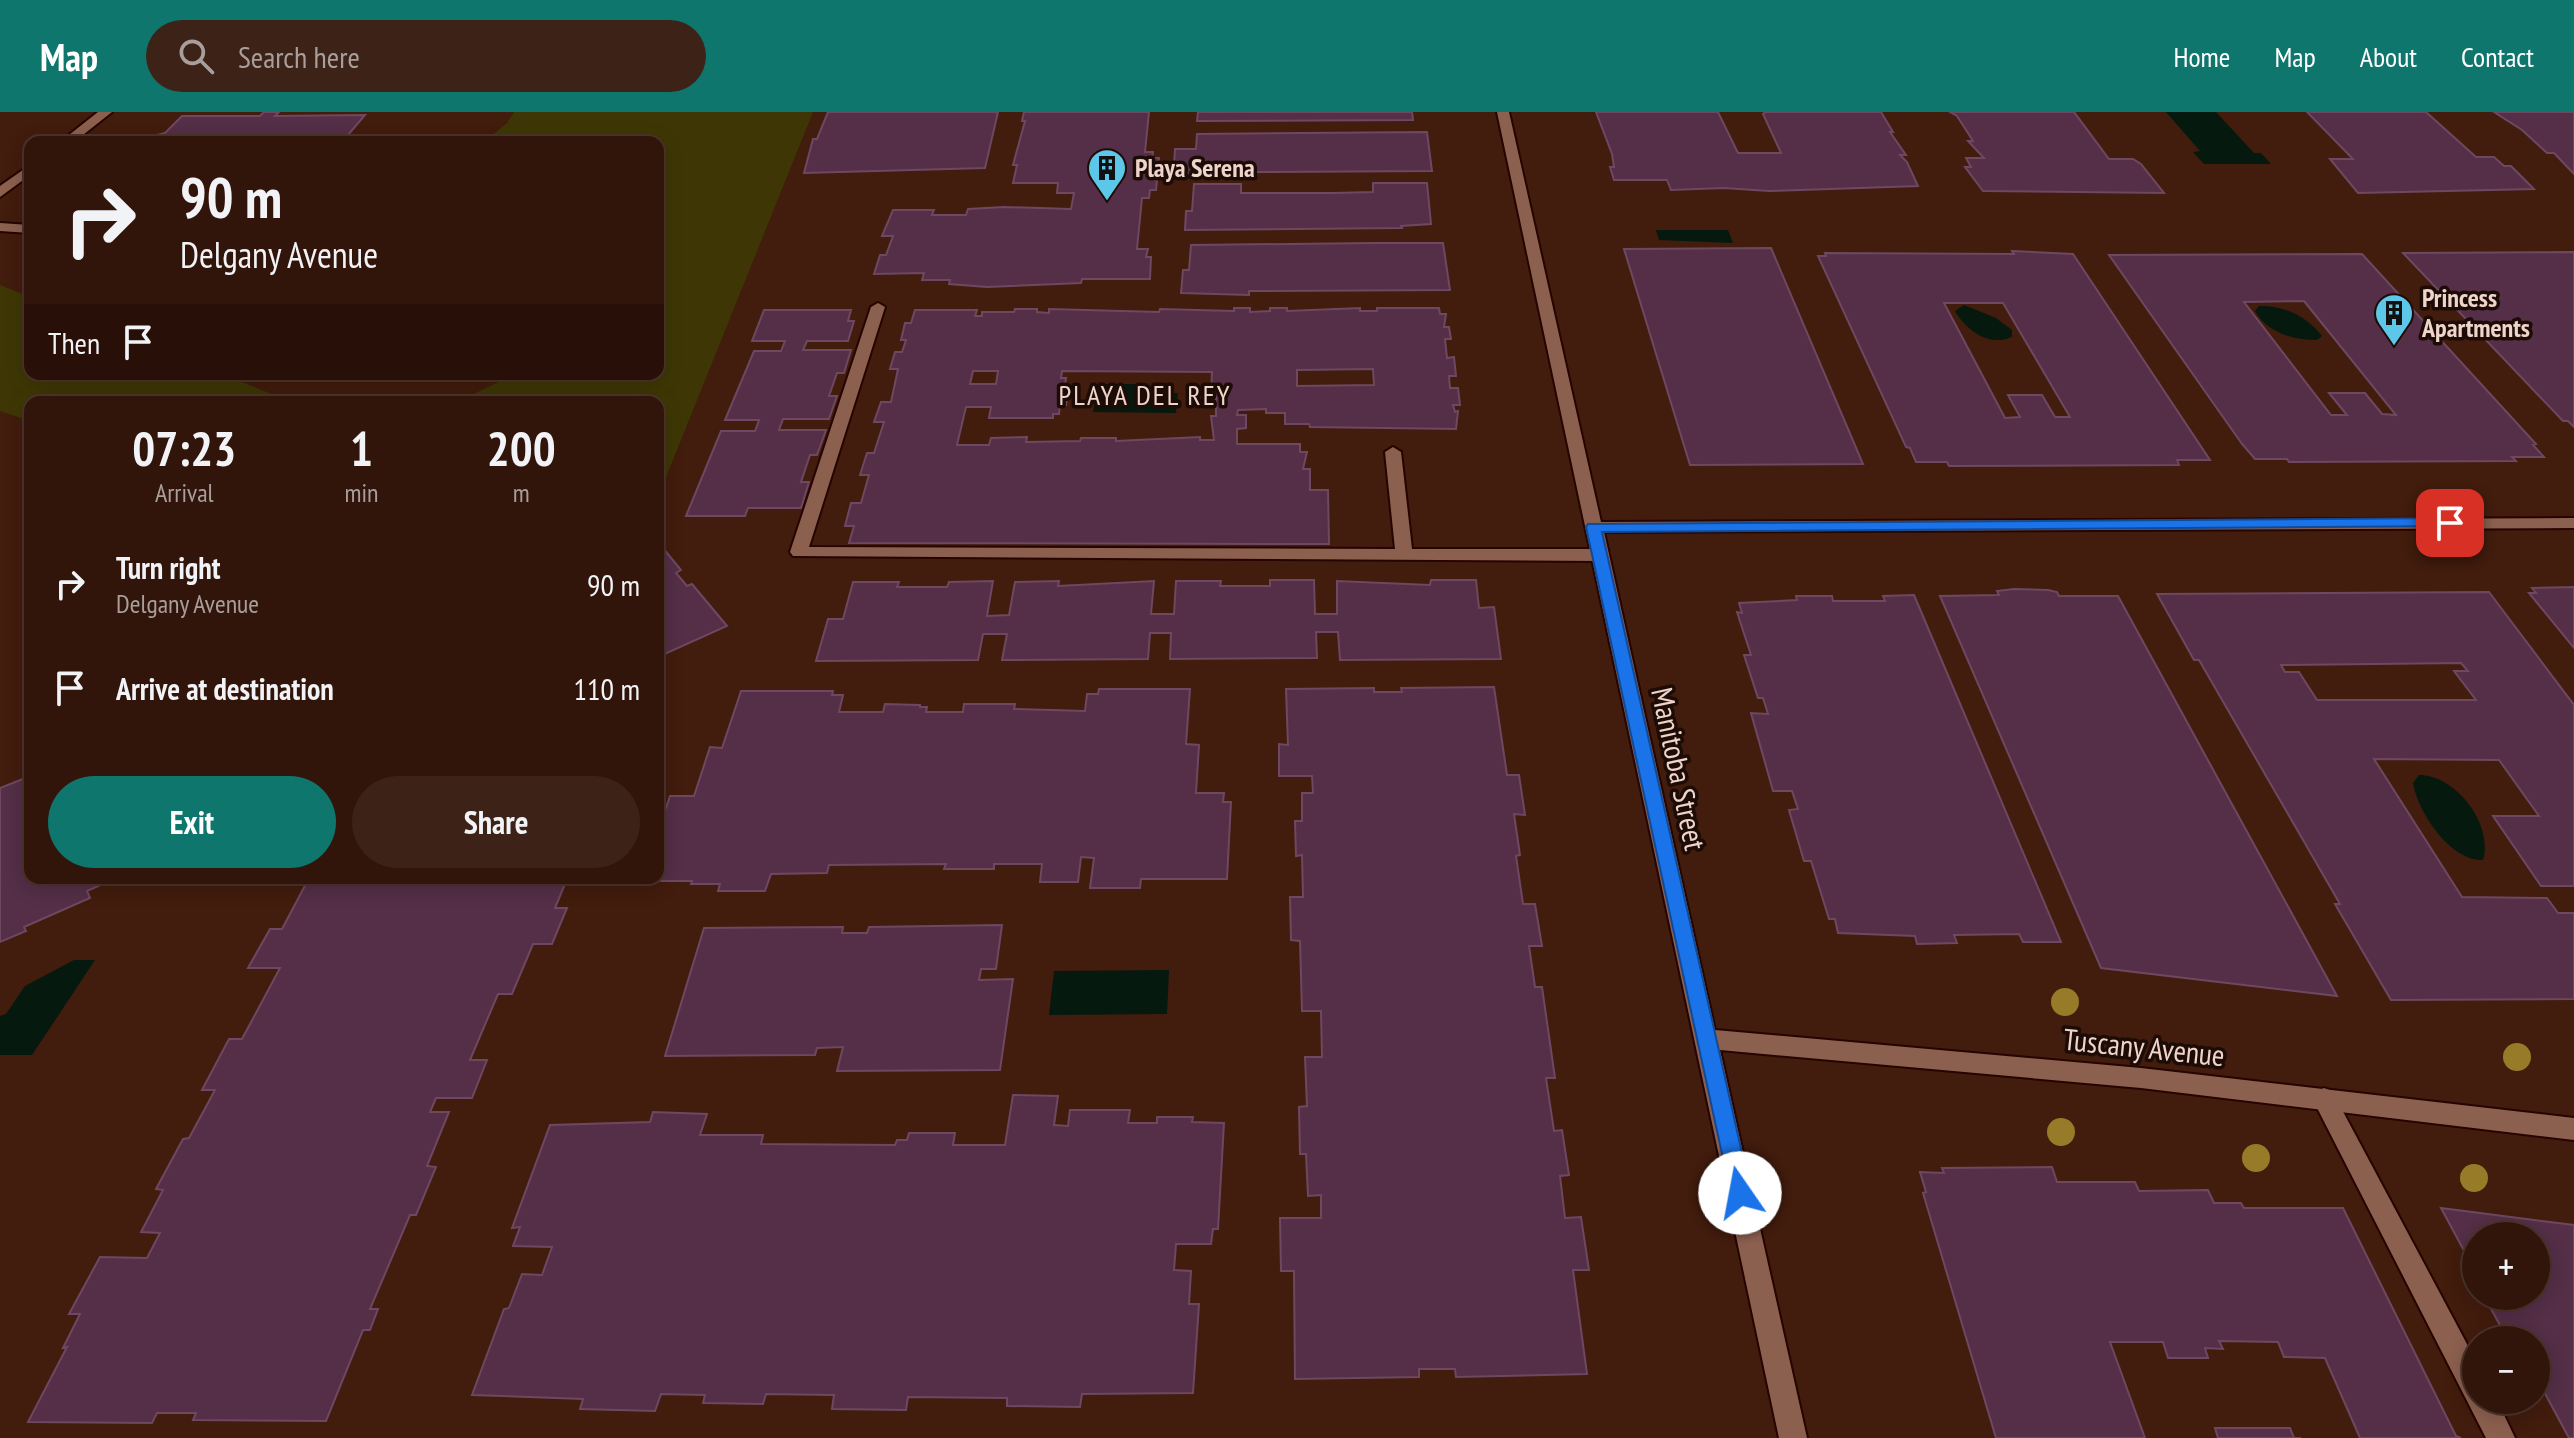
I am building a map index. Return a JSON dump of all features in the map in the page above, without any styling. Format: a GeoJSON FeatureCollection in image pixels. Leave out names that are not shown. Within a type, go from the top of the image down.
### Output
{"type":"FeatureCollection","features":[{"type":"Feature","properties":{"kind":"street"},"geometry":{"type":"LineString","coordinates":[[74,136],[106,112]]}},
{"type":"Feature","properties":{"kind":"street","name":"Manitoba Street"},"geometry":{"type":"LineString","coordinates":[[1503,112],[1793,1438]]}},
{"type":"Feature","properties":{"kind":"street"},"geometry":{"type":"LineString","coordinates":[[0,193],[24,174]]}},
{"type":"Feature","properties":{"kind":"street"},"geometry":{"type":"LineString","coordinates":[[0,227],[24,229]]}},
{"type":"Feature","properties":{"kind":"street"},"geometry":{"type":"LineString","coordinates":[[878,307],[799,552],[1600,555]]}},
{"type":"Feature","properties":{"kind":"street"},"geometry":{"type":"LineString","coordinates":[[1393,452],[1404,554]]}},
{"type":"Feature","properties":{"kind":"street"},"geometry":{"type":"LineString","coordinates":[[1594,527],[2574,523]]}},
{"type":"Feature","properties":{"kind":"street","name":"Tuscany Avenue"},"geometry":{"type":"LineString","coordinates":[[1707,1039],[1826,1047],[2324,1098],[2574,1129]]}},
{"type":"Feature","properties":{"kind":"street"},"geometry":{"type":"LineString","coordinates":[[2324,1098],[2462,1362]]}},
{"type":"Feature","properties":{"kind":"street"},"geometry":{"type":"LineString","coordinates":[[2489,1414],[2501,1438]]}},
{"type":"Feature","properties":{"kind":"shaded area"},"geometry":{"type":"Polygon","coordinates":[[[514,112],[813,112],[664,482],[664,396],[469,396],[503,380],[664,380],[664,136],[491,136],[507,123],[514,112]]]}},
{"type":"Feature","properties":{"kind":"shaded area"},"geometry":{"type":"Polygon","coordinates":[[[2166,112],[2216,112],[2254,153],[2261,153],[2271,164],[2204,164],[2193,152],[2200,151],[2166,112]]]}},
{"type":"Feature","properties":{"kind":"shaded area"},"geometry":{"type":"Polygon","coordinates":[[[1656,230],[1728,230],[1733,243],[1659,240],[1656,230]]]}},
{"type":"Feature","properties":{"kind":"shaded area"},"geometry":{"type":"Polygon","coordinates":[[[0,285],[24,295],[24,380],[237,380],[276,396],[24,396],[24,419],[0,411],[0,285]]]}},
{"type":"Feature","properties":{"kind":"shaded area"},"geometry":{"type":"Polygon","coordinates":[[[1964,305],[1996,318],[2012,330],[2012,337],[1995,340],[1972,331],[1955,311],[1964,305]]]}},
{"type":"Feature","properties":{"kind":"shaded area"},"geometry":{"type":"Polygon","coordinates":[[[2259,306],[2277,307],[2294,313],[2322,336],[2317,340],[2308,340],[2282,334],[2260,319],[2255,311],[2259,306]]]}},
{"type":"Feature","properties":{"kind":"shaded area"},"geometry":{"type":"Polygon","coordinates":[[[1098,384],[1136,384],[1136,393],[1178,393],[1176,413],[1093,412],[1098,384]]]}},
{"type":"Feature","properties":{"kind":"shaded area"},"geometry":{"type":"Polygon","coordinates":[[[2419,775],[2446,783],[2469,804],[2483,832],[2483,860],[2459,852],[2438,833],[2416,795],[2413,783],[2419,775]]]}},
{"type":"Feature","properties":{"kind":"shaded area"},"geometry":{"type":"Polygon","coordinates":[[[74,960],[95,960],[32,1055],[0,1055],[0,1016],[6,1014],[25,986],[74,960]]]}},
{"type":"Feature","properties":{"kind":"shaded area"},"geometry":{"type":"Polygon","coordinates":[[[1169,970],[1167,1014],[1049,1015],[1054,971],[1169,970]]]}},
{"type":"Feature","properties":{"kind":"building"},"geometry":{"type":"Polygon","coordinates":[[[264,112],[279,112],[275,116],[365,115],[347,136],[153,136],[165,133],[182,116],[260,116],[264,112]]]}},
{"type":"Feature","properties":{"kind":"building"},"geometry":{"type":"Polygon","coordinates":[[[828,112],[998,112],[985,168],[804,173],[813,139],[817,139],[828,112]]]}},
{"type":"Feature","properties":{"kind":"building","name":"Playa Serena"},"geometry":{"type":"Polygon","coordinates":[[[1024,112],[1149,112],[1145,152],[1153,152],[1152,158],[1159,158],[1156,190],[1150,190],[1149,198],[1142,198],[1137,249],[1148,249],[1146,257],[1151,257],[1150,279],[1082,279],[1081,283],[987,287],[949,284],[950,280],[922,280],[924,273],[874,274],[880,255],[886,255],[893,236],[882,236],[893,210],[934,210],[932,215],[966,215],[968,209],[1071,209],[1074,193],[1057,193],[1058,183],[1013,183],[1017,165],[1013,165],[1025,121],[1022,121],[1024,112]]]}},
{"type":"Feature","properties":{"kind":"building"},"geometry":{"type":"Polygon","coordinates":[[[1198,112],[1412,112],[1413,120],[1197,121],[1198,112]]]}},
{"type":"Feature","properties":{"kind":"building"},"geometry":{"type":"Polygon","coordinates":[[[1596,112],[1718,112],[1738,153],[1781,153],[1763,114],[1765,112],[1881,112],[1906,155],[1900,155],[1907,162],[1918,186],[1769,191],[1724,188],[1671,190],[1667,180],[1614,180],[1610,167],[1614,167],[1612,154],[1596,112]]]}},
{"type":"Feature","properties":{"kind":"building"},"geometry":{"type":"Polygon","coordinates":[[[1950,112],[2074,112],[2109,159],[2133,159],[2141,164],[2164,193],[1983,191],[1965,167],[1971,167],[1966,158],[1984,158],[1968,141],[1973,141],[1957,116],[1950,112]]]}},
{"type":"Feature","properties":{"kind":"building"},"geometry":{"type":"Polygon","coordinates":[[[2307,112],[2426,112],[2476,157],[2494,157],[2504,166],[2511,166],[2534,189],[2358,193],[2330,159],[2353,159],[2307,112]]]}},
{"type":"Feature","properties":{"kind":"building"},"geometry":{"type":"Polygon","coordinates":[[[2494,112],[2574,112],[2574,174],[2554,153],[2547,153],[2522,130],[2494,112]]]}},
{"type":"Feature","properties":{"kind":"building"},"geometry":{"type":"Polygon","coordinates":[[[1427,132],[1432,171],[1194,175],[1186,173],[1186,165],[1174,165],[1175,149],[1196,149],[1197,134],[1427,132]]]}},
{"type":"Feature","properties":{"kind":"building"},"geometry":{"type":"Polygon","coordinates":[[[1373,183],[1427,183],[1431,224],[1402,228],[1185,230],[1186,211],[1192,211],[1194,184],[1241,184],[1241,193],[1334,193],[1373,192],[1373,183]]]}},
{"type":"Feature","properties":{"kind":"building"},"geometry":{"type":"Polygon","coordinates":[[[1443,243],[1450,290],[1249,291],[1249,295],[1181,293],[1183,270],[1189,270],[1191,245],[1443,243]]]}},
{"type":"Feature","properties":{"kind":"building"},"geometry":{"type":"Polygon","coordinates":[[[1771,248],[1863,464],[1690,465],[1624,249],[1771,248]]]}},
{"type":"Feature","properties":{"kind":"building"},"geometry":{"type":"Polygon","coordinates":[[[2012,251],[2073,254],[2210,460],[2177,460],[2179,465],[1949,466],[1947,462],[1916,462],[1910,448],[1906,447],[1818,256],[1826,256],[1825,253],[2014,254],[2012,251]],[[1944,303],[2005,418],[2020,417],[2008,395],[2042,395],[2055,417],[2070,417],[2003,303],[1944,303]]]}},
{"type":"Feature","properties":{"kind":"building"},"geometry":{"type":"Polygon","coordinates":[[[2574,252],[2574,427],[2563,421],[2403,253],[2574,252]]]}},
{"type":"Feature","properties":{"kind":"building","name":"Princess Apartments"},"geometry":{"type":"Polygon","coordinates":[[[2362,254],[2536,444],[2533,445],[2544,457],[2512,457],[2516,461],[2289,462],[2287,459],[2255,459],[2109,255],[2362,254]],[[2304,301],[2244,302],[2331,415],[2347,415],[2329,393],[2365,393],[2382,414],[2396,415],[2304,301]]]}},
{"type":"Feature","properties":{"kind":"building"},"geometry":{"type":"Polygon","coordinates":[[[1234,308],[1250,308],[1250,312],[1270,311],[1270,308],[1287,308],[1287,311],[1360,308],[1360,311],[1377,311],[1377,308],[1439,308],[1440,314],[1446,314],[1444,327],[1449,327],[1451,339],[1445,339],[1447,358],[1454,357],[1456,376],[1449,376],[1450,388],[1458,388],[1460,405],[1453,405],[1455,412],[1458,411],[1456,429],[1310,427],[1309,424],[1285,424],[1285,413],[1266,413],[1266,409],[1238,410],[1237,415],[1246,415],[1246,428],[1237,429],[1237,444],[1300,444],[1300,452],[1307,452],[1303,469],[1310,469],[1310,490],[1328,490],[1329,544],[849,543],[854,526],[845,526],[851,503],[861,503],[869,475],[860,475],[867,453],[874,453],[884,422],[874,422],[881,402],[891,402],[898,369],[890,369],[895,352],[902,352],[906,340],[901,340],[905,323],[911,323],[915,310],[977,310],[975,316],[982,316],[982,312],[1014,312],[1015,309],[1037,309],[1037,312],[1049,313],[1049,309],[1234,311],[1234,308]],[[1373,369],[1297,370],[1297,386],[1374,385],[1373,369]],[[973,371],[970,384],[996,384],[998,371],[973,371]],[[1062,371],[1061,378],[1066,378],[1065,386],[1069,386],[1066,405],[1060,405],[1059,414],[1053,414],[1053,418],[989,418],[991,407],[966,407],[957,445],[989,445],[991,438],[1027,437],[1026,442],[1080,441],[1081,438],[1116,438],[1116,441],[1200,437],[1200,440],[1214,440],[1211,416],[1216,416],[1216,397],[1211,397],[1212,372],[1062,371]]]}},
{"type":"Feature","properties":{"kind":"building"},"geometry":{"type":"Polygon","coordinates":[[[764,310],[851,310],[848,321],[854,321],[848,341],[807,341],[803,350],[851,350],[844,373],[837,373],[829,396],[837,396],[829,419],[783,419],[779,430],[826,430],[817,455],[810,455],[801,482],[809,482],[801,508],[748,508],[745,516],[686,516],[721,431],[755,431],[759,420],[725,420],[754,351],[781,351],[785,341],[752,341],[764,310]]]}},
{"type":"Feature","properties":{"kind":"building"},"geometry":{"type":"Polygon","coordinates":[[[664,549],[681,570],[676,573],[687,586],[692,584],[727,626],[664,654],[664,549]]]}},
{"type":"Feature","properties":{"kind":"building"},"geometry":{"type":"Polygon","coordinates":[[[1270,580],[1314,580],[1315,614],[1337,614],[1337,581],[1430,585],[1431,580],[1476,580],[1479,608],[1494,607],[1501,659],[1340,660],[1338,632],[1316,632],[1317,658],[1170,659],[1171,633],[1150,633],[1148,659],[1002,660],[1007,634],[983,634],[978,660],[816,661],[828,619],[843,619],[853,582],[899,582],[897,587],[947,587],[949,582],[993,581],[987,616],[1009,615],[1015,582],[1059,581],[1058,586],[1154,581],[1151,614],[1174,614],[1176,581],[1221,581],[1220,586],[1270,586],[1270,580]]]}},
{"type":"Feature","properties":{"kind":"building"},"geometry":{"type":"Polygon","coordinates":[[[2574,587],[2574,648],[2529,593],[2536,593],[2532,588],[2574,587]]]}},
{"type":"Feature","properties":{"kind":"building"},"geometry":{"type":"Polygon","coordinates":[[[2048,590],[2057,592],[2059,596],[2118,596],[2337,996],[2101,968],[1940,596],[1999,595],[1997,591],[2048,590]]]}},
{"type":"Feature","properties":{"kind":"building"},"geometry":{"type":"Polygon","coordinates":[[[2489,592],[2574,705],[2574,886],[2541,886],[2493,816],[2539,816],[2499,760],[2374,759],[2462,897],[2547,898],[2558,913],[2574,913],[2574,999],[2391,1000],[2335,904],[2340,904],[2199,660],[2194,660],[2157,594],[2489,592]],[[2461,663],[2281,665],[2285,672],[2299,672],[2317,700],[2476,700],[2454,671],[2468,671],[2461,663]]]}},
{"type":"Feature","properties":{"kind":"building"},"geometry":{"type":"Polygon","coordinates":[[[1914,595],[2061,942],[2023,942],[2019,934],[1954,935],[1957,943],[1917,944],[1915,936],[1838,933],[1835,919],[1829,919],[1811,861],[1804,861],[1789,810],[1798,809],[1792,791],[1773,791],[1751,713],[1768,714],[1763,698],[1758,698],[1744,655],[1751,655],[1737,612],[1742,613],[1739,603],[1797,600],[1796,596],[1832,596],[1833,601],[1885,601],[1883,596],[1914,595]]]}},
{"type":"Feature","properties":{"kind":"building"},"geometry":{"type":"Polygon","coordinates":[[[1494,687],[1507,775],[1519,775],[1525,815],[1514,814],[1520,855],[1516,856],[1523,904],[1535,904],[1542,946],[1529,946],[1535,987],[1542,987],[1555,1078],[1546,1078],[1554,1131],[1562,1130],[1569,1175],[1560,1176],[1565,1218],[1581,1217],[1589,1270],[1573,1270],[1587,1374],[1456,1377],[1455,1369],[1419,1369],[1419,1377],[1295,1379],[1294,1271],[1281,1271],[1280,1218],[1321,1218],[1321,1195],[1308,1196],[1306,1154],[1300,1154],[1299,1107],[1307,1106],[1305,1057],[1322,1057],[1321,1011],[1302,1011],[1300,941],[1291,940],[1290,897],[1303,897],[1302,855],[1296,856],[1295,821],[1302,821],[1302,793],[1313,793],[1312,776],[1279,776],[1279,744],[1288,745],[1286,689],[1374,688],[1374,692],[1402,692],[1401,688],[1494,687]]]}},
{"type":"Feature","properties":{"kind":"building"},"geometry":{"type":"Polygon","coordinates":[[[1099,689],[1190,689],[1186,744],[1199,745],[1196,793],[1224,793],[1223,802],[1231,802],[1227,879],[1141,879],[1140,888],[1090,888],[1094,858],[1081,857],[1078,882],[1040,882],[1042,864],[994,864],[994,869],[944,869],[946,864],[829,865],[827,873],[771,874],[765,891],[718,891],[720,884],[664,881],[664,808],[670,796],[694,796],[710,747],[722,748],[741,691],[833,691],[832,695],[843,695],[839,712],[883,712],[885,704],[920,705],[927,707],[926,712],[963,712],[964,704],[1015,704],[1014,709],[1085,711],[1087,694],[1098,694],[1099,689]]]}},
{"type":"Feature","properties":{"kind":"building"},"geometry":{"type":"Polygon","coordinates":[[[24,778],[24,884],[103,884],[87,891],[90,898],[24,927],[26,931],[0,942],[0,788],[24,778]]]}},
{"type":"Feature","properties":{"kind":"building"},"geometry":{"type":"Polygon","coordinates":[[[306,884],[565,884],[555,908],[567,908],[552,944],[533,944],[512,994],[498,994],[470,1060],[487,1060],[472,1098],[436,1098],[430,1112],[449,1112],[427,1166],[436,1167],[416,1215],[410,1215],[370,1309],[378,1309],[370,1330],[363,1330],[326,1421],[193,1420],[196,1413],[157,1413],[152,1423],[28,1422],[67,1347],[63,1348],[80,1314],[69,1314],[100,1257],[147,1258],[160,1233],[141,1232],[163,1190],[156,1189],[183,1139],[189,1138],[215,1090],[202,1090],[229,1039],[242,1039],[280,968],[248,968],[270,929],[282,929],[306,884]]]}},
{"type":"Feature","properties":{"kind":"building"},"geometry":{"type":"Polygon","coordinates":[[[1002,925],[996,969],[981,969],[979,980],[1013,979],[1000,1070],[837,1071],[843,1047],[817,1048],[815,1055],[665,1056],[704,928],[843,927],[842,933],[867,933],[869,927],[1002,925]]]}},
{"type":"Feature","properties":{"kind":"building"},"geometry":{"type":"Polygon","coordinates":[[[1013,1095],[1058,1096],[1054,1125],[1068,1126],[1070,1110],[1130,1110],[1128,1123],[1157,1123],[1157,1117],[1193,1117],[1192,1122],[1224,1123],[1218,1229],[1213,1229],[1211,1244],[1176,1244],[1174,1270],[1191,1271],[1189,1304],[1199,1304],[1193,1393],[1082,1394],[1080,1407],[1007,1406],[1007,1398],[908,1397],[906,1410],[832,1409],[834,1395],[766,1394],[763,1404],[703,1403],[705,1395],[661,1394],[655,1411],[580,1409],[583,1399],[472,1395],[504,1309],[509,1308],[522,1274],[542,1275],[552,1247],[513,1246],[520,1227],[512,1228],[550,1125],[650,1122],[653,1112],[707,1114],[700,1135],[763,1135],[761,1144],[895,1145],[897,1140],[907,1140],[909,1133],[955,1133],[953,1145],[1005,1145],[1013,1095]]]}},
{"type":"Feature","properties":{"kind":"building"},"geometry":{"type":"Polygon","coordinates":[[[2052,1167],[2057,1182],[2135,1182],[2139,1191],[2208,1190],[2214,1203],[2241,1203],[2244,1208],[2343,1208],[2456,1436],[2461,1438],[2360,1438],[2325,1358],[2284,1357],[2278,1342],[2219,1341],[2223,1349],[2205,1348],[2208,1358],[2168,1358],[2163,1342],[2110,1342],[2145,1438],[1996,1438],[1923,1193],[1926,1192],[1920,1172],[1944,1173],[1942,1168],[2052,1167]]]}},
{"type":"Feature","properties":{"kind":"building"},"geometry":{"type":"Polygon","coordinates":[[[2441,1208],[2574,1225],[2574,1438],[2569,1438],[2550,1403],[2550,1326],[2500,1326],[2492,1310],[2550,1310],[2550,1222],[2462,1222],[2462,1247],[2441,1208]]]}},
{"type":"Feature","properties":{"kind":"building"},"geometry":{"type":"Polygon","coordinates":[[[2215,1428],[2290,1428],[2294,1438],[2218,1438],[2215,1428]]]}},
{"type":"Feature","properties":{"kind":"place","name":"Playa Serena"},"geometry":{"type":"Point","coordinates":[1107,202]}},
{"type":"Feature","properties":{"kind":"place","name":"Princess Apartments"},"geometry":{"type":"Point","coordinates":[2394,347]}},
{"type":"Feature","properties":{"kind":"district","name":"PLAYA DEL REY"},"geometry":{"type":"Point","coordinates":[1145,395]}},
{"type":"Feature","properties":{"kind":"route"},"geometry":{"type":"LineString","coordinates":[[1740,1193],[1594,527],[2450,523]]}}]}
